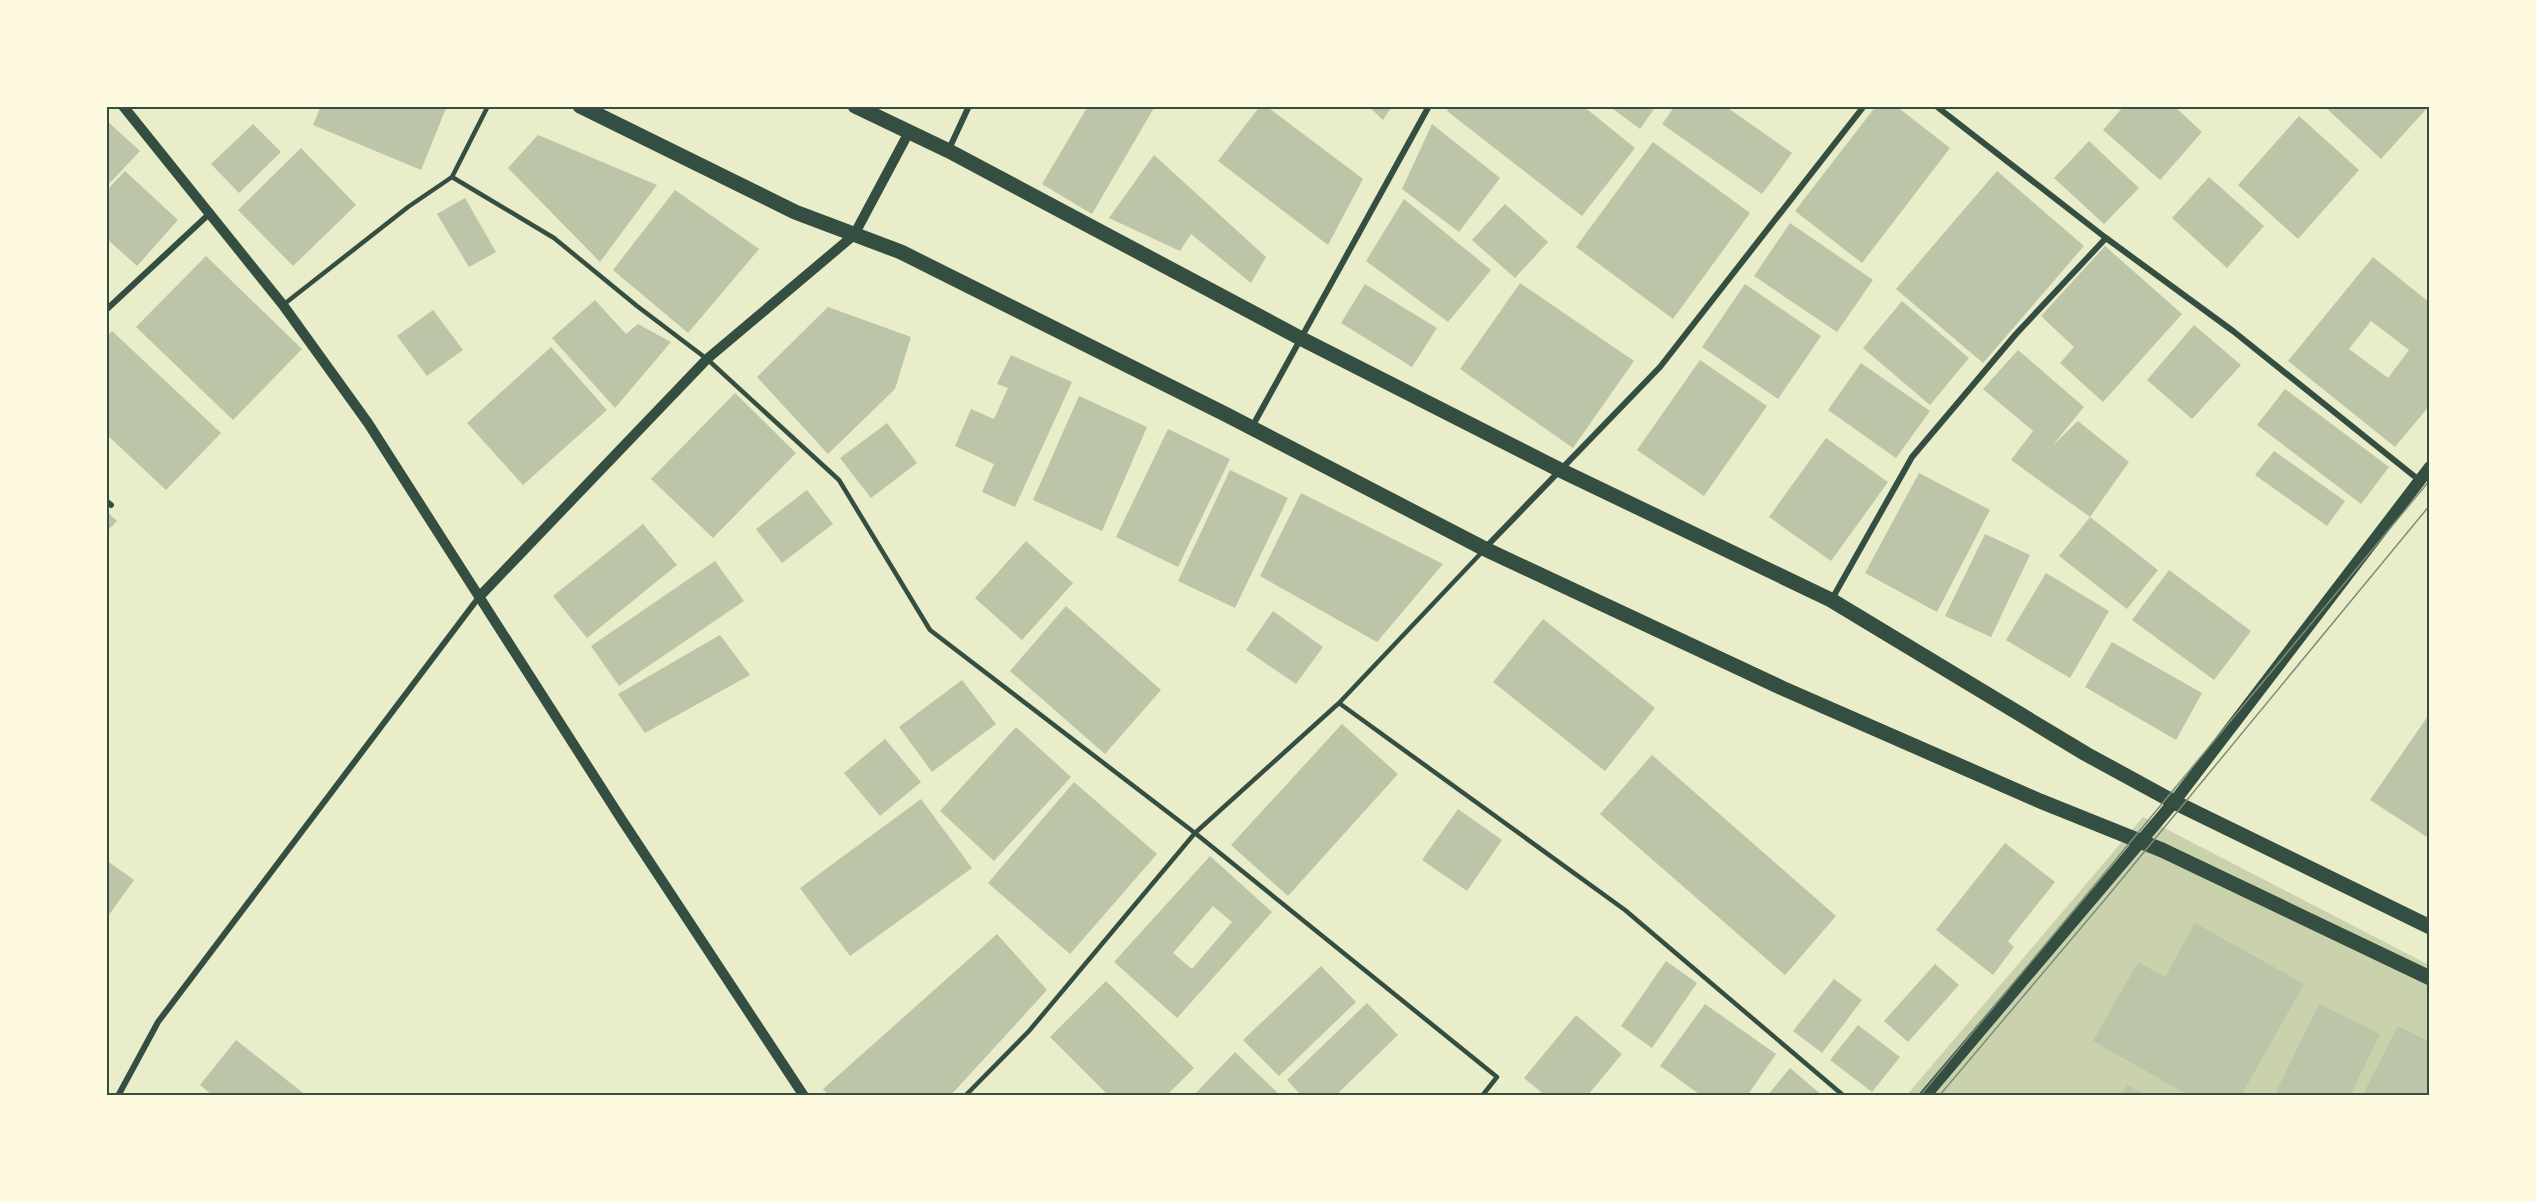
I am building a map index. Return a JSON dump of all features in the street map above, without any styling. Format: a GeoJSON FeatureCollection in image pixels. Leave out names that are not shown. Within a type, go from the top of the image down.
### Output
{"type":"FeatureCollection","features":[{"type":"Feature","properties":{"kind":"main road"},"geometry":{"type":"LineString","coordinates":[[580,106],[795,212],[901,252],[1252,428],[1485,549],[1782,688],[2040,801],[2140,842],[2430,978]]}},
{"type":"Feature","properties":{"kind":"main road"},"geometry":{"type":"LineString","coordinates":[[855,106],[949,151],[1300,338],[1560,470],[1831,600],[2086,754],[2174,802],[2430,927]]}},
{"type":"Feature","properties":{"kind":"main road"},"geometry":{"type":"LineString","coordinates":[[1925,1095],[2174,802],[2430,467]]}},
{"type":"Feature","properties":{"kind":"street"},"geometry":{"type":"LineString","coordinates":[[123,106],[208,215],[283,305],[368,423],[622,819],[804,1095]]}},
{"type":"Feature","properties":{"kind":"street"},"geometry":{"type":"LineString","coordinates":[[949,151],[969,106]]}},
{"type":"Feature","properties":{"kind":"street"},"geometry":{"type":"LineString","coordinates":[[1252,428],[1429,106]]}},
{"type":"Feature","properties":{"kind":"street"},"geometry":{"type":"LineString","coordinates":[[1485,549],[1660,367],[1864,106]]}},
{"type":"Feature","properties":{"kind":"street"},"geometry":{"type":"LineString","coordinates":[[1936,106],[2106,238],[2233,331],[2419,480]]}},
{"type":"Feature","properties":{"kind":"street"},"geometry":{"type":"LineString","coordinates":[[118,1095],[158,1022],[479,597],[707,359],[854,234],[909,132]]}},
{"type":"Feature","properties":{"kind":"street"},"geometry":{"type":"LineString","coordinates":[[106,309],[208,215]]}},
{"type":"Feature","properties":{"kind":"street"},"geometry":{"type":"LineString","coordinates":[[1831,600],[1912,456],[2016,334],[2106,238]]}},
{"type":"Feature","properties":{"kind":"lane"},"geometry":{"type":"LineString","coordinates":[[283,305],[408,207],[452,177],[488,106]]}},
{"type":"Feature","properties":{"kind":"lane"},"geometry":{"type":"LineString","coordinates":[[452,177],[554,238],[637,306],[707,359],[839,480],[930,630],[1195,833],[1497,1077],[1482,1095]]}},
{"type":"Feature","properties":{"kind":"lane"},"geometry":{"type":"LineString","coordinates":[[965,1095],[1029,1031],[1195,833],[1339,703],[1485,549]]}},
{"type":"Feature","properties":{"kind":"lane"},"geometry":{"type":"LineString","coordinates":[[1339,703],[1625,910],[1844,1095]]}},
{"type":"Feature","properties":{"kind":"green space"},"geometry":{"type":"Polygon","coordinates":[[[2143,817],[2429,965],[2429,1095],[1906,1096],[2143,817]]]}},
{"type":"Feature","properties":{"kind":"building"},"geometry":{"type":"Polygon","coordinates":[[[321,106],[447,106],[421,170],[313,125],[321,106]]]}},
{"type":"Feature","properties":{"kind":"building"},"geometry":{"type":"Polygon","coordinates":[[[1088,106],[1155,106],[1092,214],[1042,184],[1088,106]]]}},
{"type":"Feature","properties":{"kind":"building"},"geometry":{"type":"Polygon","coordinates":[[[1260,106],[1266,106],[1363,179],[1328,245],[1218,161],[1260,106]]]}},
{"type":"Feature","properties":{"kind":"building"},"geometry":{"type":"Polygon","coordinates":[[[1368,106],[1392,106],[1383,120],[1368,106]]]}},
{"type":"Feature","properties":{"kind":"building"},"geometry":{"type":"Polygon","coordinates":[[[1450,106],[1583,106],[1635,148],[1582,216],[1447,111],[1450,106]]]}},
{"type":"Feature","properties":{"kind":"building"},"geometry":{"type":"Polygon","coordinates":[[[1609,106],[1656,106],[1640,129],[1609,106]]]}},
{"type":"Feature","properties":{"kind":"building"},"geometry":{"type":"Polygon","coordinates":[[[1675,106],[1725,106],[1792,153],[1762,194],[1662,124],[1675,106]]]}},
{"type":"Feature","properties":{"kind":"building"},"geometry":{"type":"Polygon","coordinates":[[[1876,106],[1896,106],[1950,148],[1862,263],[1795,211],[1876,106]]]}},
{"type":"Feature","properties":{"kind":"building"},"geometry":{"type":"Polygon","coordinates":[[[2124,106],[2174,106],[2202,132],[2160,180],[2103,130],[2124,106]]]}},
{"type":"Feature","properties":{"kind":"building"},"geometry":{"type":"Polygon","coordinates":[[[2324,106],[2429,106],[2381,159],[2324,106]]]}},
{"type":"Feature","properties":{"kind":"building"},"geometry":{"type":"Polygon","coordinates":[[[2299,116],[2359,170],[2298,239],[2238,185],[2299,116]]]}},
{"type":"Feature","properties":{"kind":"building"},"geometry":{"type":"Polygon","coordinates":[[[106,120],[140,151],[106,187],[106,120]]]}},
{"type":"Feature","properties":{"kind":"building"},"geometry":{"type":"Polygon","coordinates":[[[253,124],[281,152],[239,193],[211,164],[253,124]]]}},
{"type":"Feature","properties":{"kind":"building"},"geometry":{"type":"Polygon","coordinates":[[[1432,124],[1500,178],[1459,232],[1402,189],[1432,124]]]}},
{"type":"Feature","properties":{"kind":"building"},"geometry":{"type":"Polygon","coordinates":[[[538,135],[657,185],[600,262],[508,168],[538,135]]]}},
{"type":"Feature","properties":{"kind":"building"},"geometry":{"type":"Polygon","coordinates":[[[2089,141],[2139,188],[2104,224],[2054,178],[2089,141]]]}},
{"type":"Feature","properties":{"kind":"building"},"geometry":{"type":"Polygon","coordinates":[[[1653,142],[1750,213],[1673,319],[1576,247],[1653,142]]]}},
{"type":"Feature","properties":{"kind":"building"},"geometry":{"type":"Polygon","coordinates":[[[301,148],[356,205],[293,266],[238,210],[301,148]]]}},
{"type":"Feature","properties":{"kind":"building"},"geometry":{"type":"Polygon","coordinates":[[[1154,155],[1266,257],[1251,283],[1191,234],[1180,251],[1109,218],[1154,155]]]}},
{"type":"Feature","properties":{"kind":"building"},"geometry":{"type":"Polygon","coordinates":[[[125,171],[178,220],[137,266],[106,238],[106,191],[125,171]]]}},
{"type":"Feature","properties":{"kind":"building"},"geometry":{"type":"Polygon","coordinates":[[[1997,171],[2084,246],[1983,363],[1896,289],[1997,171]]]}},
{"type":"Feature","properties":{"kind":"building"},"geometry":{"type":"Polygon","coordinates":[[[2209,177],[2264,226],[2227,268],[2172,218],[2209,177]]]}},
{"type":"Feature","properties":{"kind":"building"},"geometry":{"type":"Polygon","coordinates":[[[675,190],[759,249],[688,333],[613,270],[675,190]]]}},
{"type":"Feature","properties":{"kind":"building"},"geometry":{"type":"Polygon","coordinates":[[[465,198],[496,252],[469,267],[437,214],[465,198]]]}},
{"type":"Feature","properties":{"kind":"building"},"geometry":{"type":"Polygon","coordinates":[[[1404,199],[1491,270],[1448,322],[1366,261],[1404,199]]]}},
{"type":"Feature","properties":{"kind":"building"},"geometry":{"type":"Polygon","coordinates":[[[1505,204],[1548,242],[1515,278],[1472,240],[1505,204]]]}},
{"type":"Feature","properties":{"kind":"building"},"geometry":{"type":"Polygon","coordinates":[[[1790,223],[1873,280],[1837,332],[1754,276],[1790,223]]]}},
{"type":"Feature","properties":{"kind":"building"},"geometry":{"type":"Polygon","coordinates":[[[2105,246],[2182,314],[2103,402],[2060,363],[2074,347],[2041,316],[2105,246]]]}},
{"type":"Feature","properties":{"kind":"building"},"geometry":{"type":"Polygon","coordinates":[[[206,256],[302,349],[233,420],[136,327],[206,256]]]}},
{"type":"Feature","properties":{"kind":"building"},"geometry":{"type":"Polygon","coordinates":[[[2373,257],[2430,303],[2430,405],[2395,447],[2288,361],[2373,257]],[[2371,321],[2349,349],[2388,378],[2409,350],[2371,321]]]}},
{"type":"Feature","properties":{"kind":"building"},"geometry":{"type":"Polygon","coordinates":[[[1520,283],[1634,361],[1573,448],[1460,369],[1520,283]]]}},
{"type":"Feature","properties":{"kind":"building"},"geometry":{"type":"Polygon","coordinates":[[[1365,284],[1437,328],[1412,367],[1341,323],[1365,284]]]}},
{"type":"Feature","properties":{"kind":"building"},"geometry":{"type":"Polygon","coordinates":[[[1745,284],[1821,336],[1778,399],[1702,347],[1745,284]]]}},
{"type":"Feature","properties":{"kind":"building"},"geometry":{"type":"Polygon","coordinates":[[[595,300],[626,334],[638,324],[671,342],[615,408],[552,338],[595,300]]]}},
{"type":"Feature","properties":{"kind":"building"},"geometry":{"type":"Polygon","coordinates":[[[1902,301],[1969,358],[1930,405],[1863,348],[1902,301]]]}},
{"type":"Feature","properties":{"kind":"building"},"geometry":{"type":"Polygon","coordinates":[[[828,307],[911,337],[895,389],[828,454],[757,377],[828,307]]]}},
{"type":"Feature","properties":{"kind":"building"},"geometry":{"type":"Polygon","coordinates":[[[433,310],[463,350],[427,376],[397,336],[433,310]]]}},
{"type":"Feature","properties":{"kind":"building"},"geometry":{"type":"Polygon","coordinates":[[[2194,325],[2241,365],[2192,419],[2147,380],[2194,325]]]}},
{"type":"Feature","properties":{"kind":"building"},"geometry":{"type":"Polygon","coordinates":[[[112,331],[221,433],[166,490],[106,434],[106,337],[112,331]]]}},
{"type":"Feature","properties":{"kind":"building"},"geometry":{"type":"Polygon","coordinates":[[[551,347],[607,410],[523,485],[467,423],[551,347]]]}},
{"type":"Feature","properties":{"kind":"building"},"geometry":{"type":"Polygon","coordinates":[[[2018,350],[2084,407],[2052,446],[2078,421],[2129,462],[2090,517],[2011,460],[2033,431],[1983,389],[2018,350]]]}},
{"type":"Feature","properties":{"kind":"building"},"geometry":{"type":"Polygon","coordinates":[[[1011,355],[1072,382],[1015,507],[982,492],[994,464],[955,446],[971,409],[994,419],[1008,388],[997,384],[1011,355]]]}},
{"type":"Feature","properties":{"kind":"building"},"geometry":{"type":"Polygon","coordinates":[[[1700,360],[1767,406],[1704,496],[1637,450],[1700,360]]]}},
{"type":"Feature","properties":{"kind":"building"},"geometry":{"type":"Polygon","coordinates":[[[1861,363],[1930,411],[1896,458],[1828,410],[1861,363]]]}},
{"type":"Feature","properties":{"kind":"building"},"geometry":{"type":"Polygon","coordinates":[[[2285,389],[2389,467],[2361,504],[2257,425],[2285,389]]]}},
{"type":"Feature","properties":{"kind":"building"},"geometry":{"type":"Polygon","coordinates":[[[735,393],[796,453],[713,538],[651,479],[735,393]]]}},
{"type":"Feature","properties":{"kind":"building"},"geometry":{"type":"Polygon","coordinates":[[[1079,396],[1147,427],[1102,531],[1033,500],[1079,396]]]}},
{"type":"Feature","properties":{"kind":"building"},"geometry":{"type":"Polygon","coordinates":[[[887,423],[917,463],[871,498],[840,458],[887,423]]]}},
{"type":"Feature","properties":{"kind":"building"},"geometry":{"type":"Polygon","coordinates":[[[1168,429],[1230,459],[1178,567],[1116,537],[1168,429]]]}},
{"type":"Feature","properties":{"kind":"building"},"geometry":{"type":"Polygon","coordinates":[[[1826,438],[1888,482],[1831,561],[1769,517],[1826,438]]]}},
{"type":"Feature","properties":{"kind":"building"},"geometry":{"type":"Polygon","coordinates":[[[2274,451],[2345,501],[2327,526],[2255,475],[2274,451]]]}},
{"type":"Feature","properties":{"kind":"building"},"geometry":{"type":"Polygon","coordinates":[[[1230,470],[1288,498],[1235,608],[1178,581],[1230,470]]]}},
{"type":"Feature","properties":{"kind":"building"},"geometry":{"type":"Polygon","coordinates":[[[1919,473],[1990,510],[1937,612],[1865,573],[1919,473]]]}},
{"type":"Feature","properties":{"kind":"building"},"geometry":{"type":"Polygon","coordinates":[[[807,490],[833,524],[782,563],[756,529],[807,490]]]}},
{"type":"Feature","properties":{"kind":"building"},"geometry":{"type":"Polygon","coordinates":[[[1301,493],[1443,564],[1377,642],[1260,576],[1301,493]]]}},
{"type":"Feature","properties":{"kind":"building"},"geometry":{"type":"Polygon","coordinates":[[[106,511],[117,521],[106,532],[106,511]]]}},
{"type":"Feature","properties":{"kind":"building"},"geometry":{"type":"Polygon","coordinates":[[[2090,517],[2158,570],[2127,609],[2059,556],[2090,517]]]}},
{"type":"Feature","properties":{"kind":"building"},"geometry":{"type":"Polygon","coordinates":[[[643,524],[677,565],[587,638],[553,596],[643,524]]]}},
{"type":"Feature","properties":{"kind":"building"},"geometry":{"type":"Polygon","coordinates":[[[1985,534],[2030,555],[1991,637],[1945,616],[1985,534]]]}},
{"type":"Feature","properties":{"kind":"building"},"geometry":{"type":"Polygon","coordinates":[[[1026,541],[1073,583],[1022,640],[975,598],[1026,541]]]}},
{"type":"Feature","properties":{"kind":"building"},"geometry":{"type":"Polygon","coordinates":[[[715,561],[744,601],[619,686],[591,646],[715,561]]]}},
{"type":"Feature","properties":{"kind":"building"},"geometry":{"type":"Polygon","coordinates":[[[2169,570],[2251,631],[2214,680],[2132,620],[2169,570]]]}},
{"type":"Feature","properties":{"kind":"building"},"geometry":{"type":"Polygon","coordinates":[[[2046,573],[2109,611],[2070,678],[2006,640],[2046,573]]]}},
{"type":"Feature","properties":{"kind":"building"},"geometry":{"type":"Polygon","coordinates":[[[1066,606],[1161,690],[1105,754],[1010,671],[1066,606]]]}},
{"type":"Feature","properties":{"kind":"building"},"geometry":{"type":"Polygon","coordinates":[[[1273,611],[1323,647],[1296,684],[1246,650],[1273,611]]]}},
{"type":"Feature","properties":{"kind":"building"},"geometry":{"type":"Polygon","coordinates":[[[1543,619],[1655,708],[1605,771],[1493,682],[1543,619]]]}},
{"type":"Feature","properties":{"kind":"building"},"geometry":{"type":"Polygon","coordinates":[[[720,635],[750,675],[645,733],[618,694],[720,635]]]}},
{"type":"Feature","properties":{"kind":"building"},"geometry":{"type":"Polygon","coordinates":[[[2112,642],[2202,693],[2176,740],[2085,687],[2112,642]]]}},
{"type":"Feature","properties":{"kind":"building"},"geometry":{"type":"Polygon","coordinates":[[[962,680],[996,724],[932,772],[899,727],[962,680]]]}},
{"type":"Feature","properties":{"kind":"building"},"geometry":{"type":"Polygon","coordinates":[[[2430,713],[2430,839],[2370,800],[2430,713]]]}},
{"type":"Feature","properties":{"kind":"building"},"geometry":{"type":"Polygon","coordinates":[[[1342,724],[1398,774],[1288,896],[1231,845],[1342,724]]]}},
{"type":"Feature","properties":{"kind":"building"},"geometry":{"type":"Polygon","coordinates":[[[1016,727],[1071,777],[994,861],[940,811],[1016,727]]]}},
{"type":"Feature","properties":{"kind":"building"},"geometry":{"type":"Polygon","coordinates":[[[885,739],[921,782],[880,816],[844,773],[885,739]]]}},
{"type":"Feature","properties":{"kind":"building"},"geometry":{"type":"Polygon","coordinates":[[[1652,755],[1836,916],[1785,975],[1600,814],[1652,755]]]}},
{"type":"Feature","properties":{"kind":"building"},"geometry":{"type":"Polygon","coordinates":[[[1074,782],[1157,854],[1070,954],[988,883],[1074,782]]]}},
{"type":"Feature","properties":{"kind":"building"},"geometry":{"type":"Polygon","coordinates":[[[921,799],[972,868],[850,956],[800,888],[921,799]]]}},
{"type":"Feature","properties":{"kind":"building"},"geometry":{"type":"Polygon","coordinates":[[[1458,809],[1502,840],[1467,891],[1422,860],[1458,809]]]}},
{"type":"Feature","properties":{"kind":"building"},"geometry":{"type":"Polygon","coordinates":[[[2005,843],[2055,882],[2008,941],[2014,947],[1993,975],[1936,930],[2005,843]]]}},
{"type":"Feature","properties":{"kind":"building"},"geometry":{"type":"Polygon","coordinates":[[[1210,856],[1272,912],[1177,1018],[1114,962],[1210,856]],[[1213,906],[1173,953],[1192,969],[1232,922],[1213,906]]]}},
{"type":"Feature","properties":{"kind":"building"},"geometry":{"type":"Polygon","coordinates":[[[106,860],[134,880],[106,919],[106,860]]]}},
{"type":"Feature","properties":{"kind":"building"},"geometry":{"type":"Polygon","coordinates":[[[2195,923],[2304,984],[2241,1096],[2190,1096],[2093,1041],[2138,962],[2165,977],[2195,923]]]}},
{"type":"Feature","properties":{"kind":"building"},"geometry":{"type":"Polygon","coordinates":[[[997,934],[1047,990],[950,1096],[829,1096],[823,1089],[997,934]]]}},
{"type":"Feature","properties":{"kind":"building"},"geometry":{"type":"Polygon","coordinates":[[[1666,961],[1697,983],[1652,1048],[1621,1026],[1666,961]]]}},
{"type":"Feature","properties":{"kind":"building"},"geometry":{"type":"Polygon","coordinates":[[[1935,964],[1959,985],[1908,1042],[1884,1021],[1935,964]]]}},
{"type":"Feature","properties":{"kind":"building"},"geometry":{"type":"Polygon","coordinates":[[[1321,966],[1356,1002],[1279,1076],[1243,1040],[1321,966]]]}},
{"type":"Feature","properties":{"kind":"building"},"geometry":{"type":"Polygon","coordinates":[[[1834,979],[1862,1000],[1822,1053],[1793,1031],[1834,979]]]}},
{"type":"Feature","properties":{"kind":"building"},"geometry":{"type":"Polygon","coordinates":[[[1106,981],[1194,1068],[1166,1096],[1109,1096],[1050,1037],[1106,981]]]}},
{"type":"Feature","properties":{"kind":"building"},"geometry":{"type":"Polygon","coordinates":[[[1367,1003],[1398,1035],[1335,1096],[1302,1096],[1287,1080],[1367,1003]]]}},
{"type":"Feature","properties":{"kind":"building"},"geometry":{"type":"Polygon","coordinates":[[[1705,1004],[1776,1054],[1747,1096],[1702,1096],[1660,1066],[1705,1004]]]}},
{"type":"Feature","properties":{"kind":"building"},"geometry":{"type":"Polygon","coordinates":[[[2319,1004],[2380,1034],[2350,1096],[2274,1096],[2319,1004]]]}},
{"type":"Feature","properties":{"kind":"building"},"geometry":{"type":"Polygon","coordinates":[[[1576,1015],[1622,1054],[1587,1096],[1546,1096],[1524,1078],[1576,1015]]]}},
{"type":"Feature","properties":{"kind":"building"},"geometry":{"type":"Polygon","coordinates":[[[1858,1025],[1900,1057],[1872,1092],[1830,1060],[1858,1025]]]}},
{"type":"Feature","properties":{"kind":"building"},"geometry":{"type":"Polygon","coordinates":[[[2398,1026],[2430,1042],[2430,1096],[2362,1096],[2398,1026]]]}},
{"type":"Feature","properties":{"kind":"building"},"geometry":{"type":"Polygon","coordinates":[[[236,1040],[307,1096],[213,1096],[200,1085],[236,1040]]]}},
{"type":"Feature","properties":{"kind":"building"},"geometry":{"type":"Polygon","coordinates":[[[1235,1052],[1281,1096],[1193,1096],[1235,1052]]]}},
{"type":"Feature","properties":{"kind":"building"},"geometry":{"type":"Polygon","coordinates":[[[1790,1068],[1823,1096],[1767,1096],[1790,1068]]]}},
{"type":"Feature","properties":{"kind":"building"},"geometry":{"type":"Polygon","coordinates":[[[2127,1085],[2147,1096],[2121,1096],[2127,1085]]]}},
{"type":"Feature","properties":{"kind":"tram line"},"geometry":{"type":"LineString","coordinates":[[1920,1096],[2430,480]]}},
{"type":"Feature","properties":{"kind":"tram line"},"geometry":{"type":"LineString","coordinates":[[1939,1096],[2107,897],[2430,505]]}}]}
